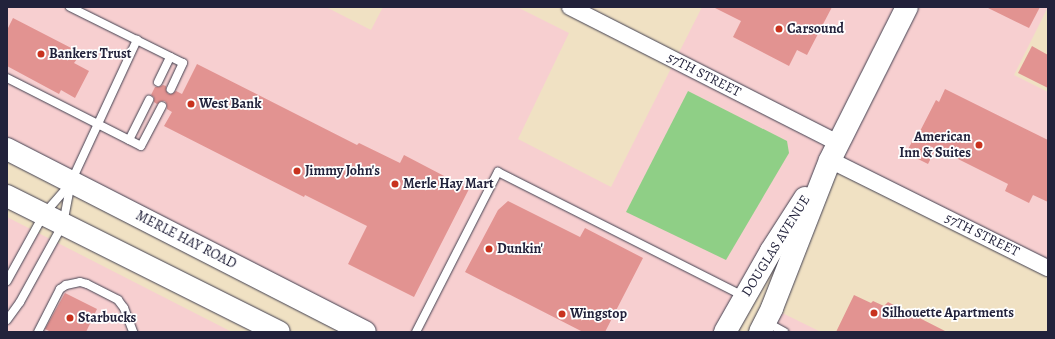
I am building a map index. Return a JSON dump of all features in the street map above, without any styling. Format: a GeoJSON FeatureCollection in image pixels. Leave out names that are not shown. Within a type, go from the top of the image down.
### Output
{"type":"FeatureCollection","features":[{"type":"Feature","properties":{"kind":"main road","name":"DOUGLAS AVENUE"},"geometry":{"type":"LineString","coordinates":[[725,332],[771,251],[834,152],[906,7]]}},
{"type":"Feature","properties":{"kind":"main road","name":"MERLE HAY ROAD"},"geometry":{"type":"LineString","coordinates":[[7,149],[365,332]]}},
{"type":"Feature","properties":{"kind":"main road","name":"DOUGLAS AVENUE"},"geometry":{"type":"LineString","coordinates":[[770,329],[834,152]]}},
{"type":"Feature","properties":{"kind":"main road"},"geometry":{"type":"LineString","coordinates":[[7,196],[279,332]]}},
{"type":"Feature","properties":{"kind":"street","name":"57TH STREET"},"geometry":{"type":"LineString","coordinates":[[570,7],[1048,268]]}},
{"type":"Feature","properties":{"kind":"lane"},"geometry":{"type":"LineString","coordinates":[[70,7],[183,63],[171,89]]}},
{"type":"Feature","properties":{"kind":"lane"},"geometry":{"type":"LineString","coordinates":[[7,281],[53,219],[137,40]]}},
{"type":"Feature","properties":{"kind":"lane"},"geometry":{"type":"LineString","coordinates":[[158,82],[170,57]]}},
{"type":"Feature","properties":{"kind":"lane"},"geometry":{"type":"LineString","coordinates":[[7,78],[141,146],[162,106]]}},
{"type":"Feature","properties":{"kind":"lane"},"geometry":{"type":"LineString","coordinates":[[129,140],[149,100]]}},
{"type":"Feature","properties":{"kind":"lane"},"geometry":{"type":"LineString","coordinates":[[416,332],[498,172],[745,296]]}},
{"type":"Feature","properties":{"kind":"lane"},"geometry":{"type":"LineString","coordinates":[[7,320],[20,302],[53,219],[71,182]]}},
{"type":"Feature","properties":{"kind":"lane"},"geometry":{"type":"LineString","coordinates":[[38,332],[60,289],[66,285],[80,282],[118,300],[124,308],[133,332]]}},
{"type":"Feature","properties":{"kind":"shaded area"},"geometry":{"type":"Polygon","coordinates":[[[7,7],[326,7],[371,30],[383,7],[517,7],[569,33],[518,139],[611,187],[702,7],[1048,7],[1014,75],[1048,92],[1048,268],[830,160],[725,332],[365,332],[7,149],[7,7]]]}},
{"type":"Feature","properties":{"kind":"shaded area"},"geometry":{"type":"Polygon","coordinates":[[[7,217],[232,332],[7,332],[7,217]]]}},
{"type":"Feature","properties":{"kind":"shaded area"},"geometry":{"type":"Polygon","coordinates":[[[772,308],[821,332],[760,332],[772,308]]]}},
{"type":"Feature","properties":{"kind":"green space"},"geometry":{"type":"Polygon","coordinates":[[[688,91],[787,141],[789,153],[726,260],[626,212],[688,91]]]}},
{"type":"Feature","properties":{"kind":"building","name":"Carsound"},"geometry":{"type":"Polygon","coordinates":[[[713,7],[832,7],[807,55],[797,50],[789,66],[733,37],[741,21],[713,7]]]}},
{"type":"Feature","properties":{"kind":"building"},"geometry":{"type":"Polygon","coordinates":[[[986,7],[1040,7],[1029,28],[986,7]]]}},
{"type":"Feature","properties":{"kind":"building","name":"Bankers Trust"},"geometry":{"type":"Polygon","coordinates":[[[13,18],[77,51],[74,57],[77,59],[74,63],[89,71],[75,98],[61,90],[59,94],[7,66],[7,30],[13,18]]]}},
{"type":"Feature","properties":{"kind":"building"},"geometry":{"type":"Polygon","coordinates":[[[1032,46],[1048,55],[1048,88],[1018,73],[1032,46]]]}},
{"type":"Feature","properties":{"kind":"building","name":"Merle Hay Mart"},"geometry":{"type":"Polygon","coordinates":[[[197,64],[357,145],[359,143],[400,163],[404,155],[469,189],[414,297],[348,264],[367,226],[305,195],[304,197],[164,126],[172,112],[167,109],[165,101],[161,101],[157,104],[154,102],[154,97],[151,95],[155,87],[163,85],[166,86],[168,94],[172,94],[176,91],[182,94],[197,64]]]}},
{"type":"Feature","properties":{"kind":"building","name":"American Inn & Suites"},"geometry":{"type":"Polygon","coordinates":[[[945,89],[1048,140],[1048,202],[1033,195],[1029,203],[1005,191],[1008,184],[936,148],[928,164],[906,153],[914,138],[916,139],[936,100],[939,102],[945,89]]]}},
{"type":"Feature","properties":{"kind":"building"},"geometry":{"type":"Polygon","coordinates":[[[508,201],[580,237],[585,228],[643,258],[605,332],[583,332],[465,272],[498,210],[508,201]]]}},
{"type":"Feature","properties":{"kind":"building","name":"Starbucks"},"geometry":{"type":"Polygon","coordinates":[[[65,293],[97,309],[86,332],[51,332],[45,329],[65,293]]]}},
{"type":"Feature","properties":{"kind":"building","name":"Silhouette Apartments"},"geometry":{"type":"Polygon","coordinates":[[[854,295],[871,303],[873,301],[884,306],[888,302],[947,332],[836,332],[854,295]]]}},
{"type":"Feature","properties":{"kind":"place","name":"Carsound"},"geometry":{"type":"Point","coordinates":[779,29]}},
{"type":"Feature","properties":{"kind":"place","name":"Bankers Trust"},"geometry":{"type":"Point","coordinates":[41,54]}},
{"type":"Feature","properties":{"kind":"place","name":"West Bank"},"geometry":{"type":"Point","coordinates":[191,104]}},
{"type":"Feature","properties":{"kind":"place","name":"American Inn & Suites"},"geometry":{"type":"Point","coordinates":[979,145]}},
{"type":"Feature","properties":{"kind":"place","name":"Jimmy John's"},"geometry":{"type":"Point","coordinates":[297,171]}},
{"type":"Feature","properties":{"kind":"place","name":"Merle Hay Mart"},"geometry":{"type":"Point","coordinates":[395,184]}},
{"type":"Feature","properties":{"kind":"place","name":"Dunkin'"},"geometry":{"type":"Point","coordinates":[489,249]}},
{"type":"Feature","properties":{"kind":"place","name":"Silhouette Apartments"},"geometry":{"type":"Point","coordinates":[874,313]}},
{"type":"Feature","properties":{"kind":"place","name":"Wingstop"},"geometry":{"type":"Point","coordinates":[562,314]}},
{"type":"Feature","properties":{"kind":"place","name":"Starbucks"},"geometry":{"type":"Point","coordinates":[70,318]}}]}
